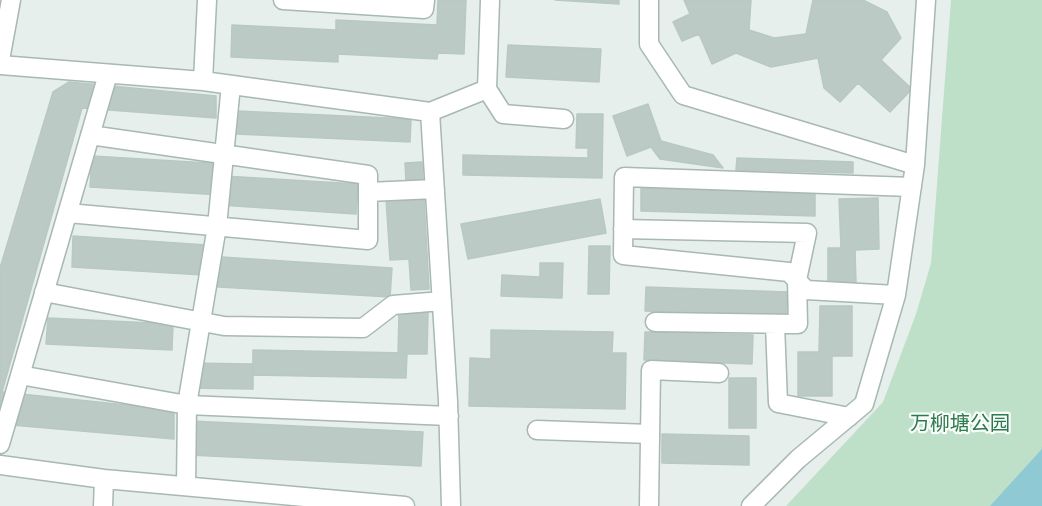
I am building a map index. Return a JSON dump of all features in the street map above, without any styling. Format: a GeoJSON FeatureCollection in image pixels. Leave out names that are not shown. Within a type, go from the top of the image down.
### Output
{"type":"FeatureCollection","features":[{"type":"Feature","properties":{"kind":"street"},"geometry":{"type":"LineString","coordinates":[[0,60],[11,0]]}},
{"type":"Feature","properties":{"kind":"street"},"geometry":{"type":"LineString","coordinates":[[203,81],[207,0]]}},
{"type":"Feature","properties":{"kind":"street"},"geometry":{"type":"LineString","coordinates":[[283,0],[424,9],[425,0]]}},
{"type":"Feature","properties":{"kind":"street"},"geometry":{"type":"LineString","coordinates":[[490,0],[487,89],[502,114],[564,119]]}},
{"type":"Feature","properties":{"kind":"street"},"geometry":{"type":"LineString","coordinates":[[649,0],[649,44],[683,95],[915,165]]}},
{"type":"Feature","properties":{"kind":"street"},"geometry":{"type":"LineString","coordinates":[[752,506],[798,459],[864,404],[896,295],[915,165],[926,0]]}},
{"type":"Feature","properties":{"kind":"street"},"geometry":{"type":"LineString","coordinates":[[0,65],[203,81],[430,112],[487,89]]}},
{"type":"Feature","properties":{"kind":"street"},"geometry":{"type":"LineString","coordinates":[[0,444],[108,74]]}},
{"type":"Feature","properties":{"kind":"street"},"geometry":{"type":"LineString","coordinates":[[186,486],[187,405],[217,226],[231,85]]}},
{"type":"Feature","properties":{"kind":"street"},"geometry":{"type":"LineString","coordinates":[[430,112],[449,416],[451,506]]}},
{"type":"Feature","properties":{"kind":"street"},"geometry":{"type":"LineString","coordinates":[[68,213],[368,240],[368,175],[90,135]]}},
{"type":"Feature","properties":{"kind":"street"},"geometry":{"type":"LineString","coordinates":[[896,295],[806,290],[789,272],[622,255],[624,177],[912,187]]}},
{"type":"Feature","properties":{"kind":"street"},"geometry":{"type":"LineString","coordinates":[[368,192],[435,189]]}},
{"type":"Feature","properties":{"kind":"street"},"geometry":{"type":"LineString","coordinates":[[623,229],[807,233],[797,280],[798,324],[655,322]]}},
{"type":"Feature","properties":{"kind":"street"},"geometry":{"type":"LineString","coordinates":[[44,292],[224,326],[363,328],[393,305],[442,301]]}},
{"type":"Feature","properties":{"kind":"street"},"geometry":{"type":"LineString","coordinates":[[775,324],[778,403],[849,417]]}},
{"type":"Feature","properties":{"kind":"street"},"geometry":{"type":"LineString","coordinates":[[649,506],[651,370],[718,373]]}},
{"type":"Feature","properties":{"kind":"street"},"geometry":{"type":"LineString","coordinates":[[20,375],[187,405],[449,416]]}},
{"type":"Feature","properties":{"kind":"street"},"geometry":{"type":"LineString","coordinates":[[537,430],[650,434]]}},
{"type":"Feature","properties":{"kind":"street"},"geometry":{"type":"LineString","coordinates":[[0,465],[104,479],[186,486],[284,500],[405,506]]}},
{"type":"Feature","properties":{"kind":"street"},"geometry":{"type":"LineString","coordinates":[[103,506],[104,479]]}},
{"type":"Feature","properties":{"kind":"green space","name":"万柳塘公园"},"geometry":{"type":"Polygon","coordinates":[[[951,0],[1042,0],[1042,506],[786,506],[883,402],[916,314],[931,263],[951,0]]]}},
{"type":"Feature","properties":{"kind":"water"},"geometry":{"type":"Polygon","coordinates":[[[1042,447],[1042,506],[990,506],[1041,450],[1042,447]]]}},
{"type":"Feature","properties":{"kind":"building"},"geometry":{"type":"Polygon","coordinates":[[[438,0],[466,0],[464,54],[438,53],[437,59],[338,54],[338,62],[231,57],[232,25],[336,30],[336,20],[437,25],[438,0]]]}},
{"type":"Feature","properties":{"kind":"building"},"geometry":{"type":"Polygon","coordinates":[[[555,0],[619,0],[619,4],[555,0]]]}},
{"type":"Feature","properties":{"kind":"building"},"geometry":{"type":"Polygon","coordinates":[[[684,0],[751,0],[749,30],[774,38],[806,34],[813,0],[863,0],[887,12],[901,38],[881,60],[912,89],[890,112],[858,83],[840,102],[824,88],[818,58],[771,67],[736,53],[712,64],[699,34],[682,41],[673,22],[690,14],[684,0]]]}},
{"type":"Feature","properties":{"kind":"building"},"geometry":{"type":"Polygon","coordinates":[[[508,45],[601,49],[599,82],[506,77],[508,45]]]}},
{"type":"Feature","properties":{"kind":"building"},"geometry":{"type":"Polygon","coordinates":[[[69,82],[216,96],[216,118],[82,108],[2,392],[174,410],[174,439],[0,424],[0,268],[53,92],[69,82]]]}},
{"type":"Feature","properties":{"kind":"building"},"geometry":{"type":"Polygon","coordinates":[[[648,104],[661,141],[713,155],[723,168],[660,159],[651,147],[627,156],[613,116],[648,104]]]}},
{"type":"Feature","properties":{"kind":"building"},"geometry":{"type":"Polygon","coordinates":[[[237,111],[411,119],[410,142],[236,134],[237,111]]]}},
{"type":"Feature","properties":{"kind":"building"},"geometry":{"type":"Polygon","coordinates":[[[577,114],[603,114],[602,178],[463,175],[463,155],[588,158],[588,148],[576,148],[577,114]]]}},
{"type":"Feature","properties":{"kind":"building"},"geometry":{"type":"Polygon","coordinates":[[[92,156],[225,164],[224,176],[358,184],[356,214],[220,205],[221,195],[90,187],[92,156]]]}},
{"type":"Feature","properties":{"kind":"building"},"geometry":{"type":"Polygon","coordinates":[[[737,158],[853,162],[853,173],[736,170],[737,158]]]}},
{"type":"Feature","properties":{"kind":"building"},"geometry":{"type":"Polygon","coordinates":[[[422,162],[429,289],[411,290],[409,259],[390,260],[385,183],[406,182],[405,163],[422,162]]]}},
{"type":"Feature","properties":{"kind":"building"},"geometry":{"type":"Polygon","coordinates":[[[641,188],[815,194],[815,216],[641,211],[641,188]]]}},
{"type":"Feature","properties":{"kind":"building"},"geometry":{"type":"Polygon","coordinates":[[[878,198],[879,249],[855,250],[856,283],[828,283],[828,248],[841,248],[839,199],[878,198]]]}},
{"type":"Feature","properties":{"kind":"building"},"geometry":{"type":"Polygon","coordinates":[[[600,199],[606,233],[468,259],[461,224],[600,199]]]}},
{"type":"Feature","properties":{"kind":"building"},"geometry":{"type":"Polygon","coordinates":[[[73,236],[207,245],[206,256],[392,268],[390,297],[202,286],[203,275],[72,267],[73,236]]]}},
{"type":"Feature","properties":{"kind":"building"},"geometry":{"type":"Polygon","coordinates":[[[589,246],[610,246],[609,294],[588,294],[589,246]]]}},
{"type":"Feature","properties":{"kind":"building"},"geometry":{"type":"Polygon","coordinates":[[[540,263],[563,263],[562,298],[501,296],[502,275],[540,277],[540,263]]]}},
{"type":"Feature","properties":{"kind":"building"},"geometry":{"type":"Polygon","coordinates":[[[646,287],[787,292],[786,317],[645,311],[646,287]]]}},
{"type":"Feature","properties":{"kind":"building"},"geometry":{"type":"Polygon","coordinates":[[[820,306],[852,306],[852,356],[832,356],[832,396],[798,396],[798,352],[819,352],[820,306]]]}},
{"type":"Feature","properties":{"kind":"building"},"geometry":{"type":"Polygon","coordinates":[[[399,313],[428,313],[427,354],[398,354],[399,313]]]}},
{"type":"Feature","properties":{"kind":"building"},"geometry":{"type":"Polygon","coordinates":[[[48,318],[173,324],[172,350],[46,344],[48,318]]]}},
{"type":"Feature","properties":{"kind":"building"},"geometry":{"type":"Polygon","coordinates":[[[491,330],[613,332],[612,353],[626,353],[625,409],[469,406],[470,358],[491,359],[491,330]]]}},
{"type":"Feature","properties":{"kind":"building"},"geometry":{"type":"Polygon","coordinates":[[[645,332],[753,335],[752,364],[644,360],[645,332]]]}},
{"type":"Feature","properties":{"kind":"building"},"geometry":{"type":"Polygon","coordinates":[[[253,350],[407,353],[406,378],[253,375],[253,350]]]}},
{"type":"Feature","properties":{"kind":"building"},"geometry":{"type":"Polygon","coordinates":[[[187,363],[253,364],[253,389],[187,388],[187,363]]]}},
{"type":"Feature","properties":{"kind":"building"},"geometry":{"type":"Polygon","coordinates":[[[729,378],[756,378],[756,428],[729,428],[729,378]]]}},
{"type":"Feature","properties":{"kind":"building"},"geometry":{"type":"Polygon","coordinates":[[[191,421],[423,432],[421,466],[189,455],[191,421]]]}},
{"type":"Feature","properties":{"kind":"building"},"geometry":{"type":"Polygon","coordinates":[[[662,434],[749,436],[749,465],[662,463],[662,434]]]}}]}
